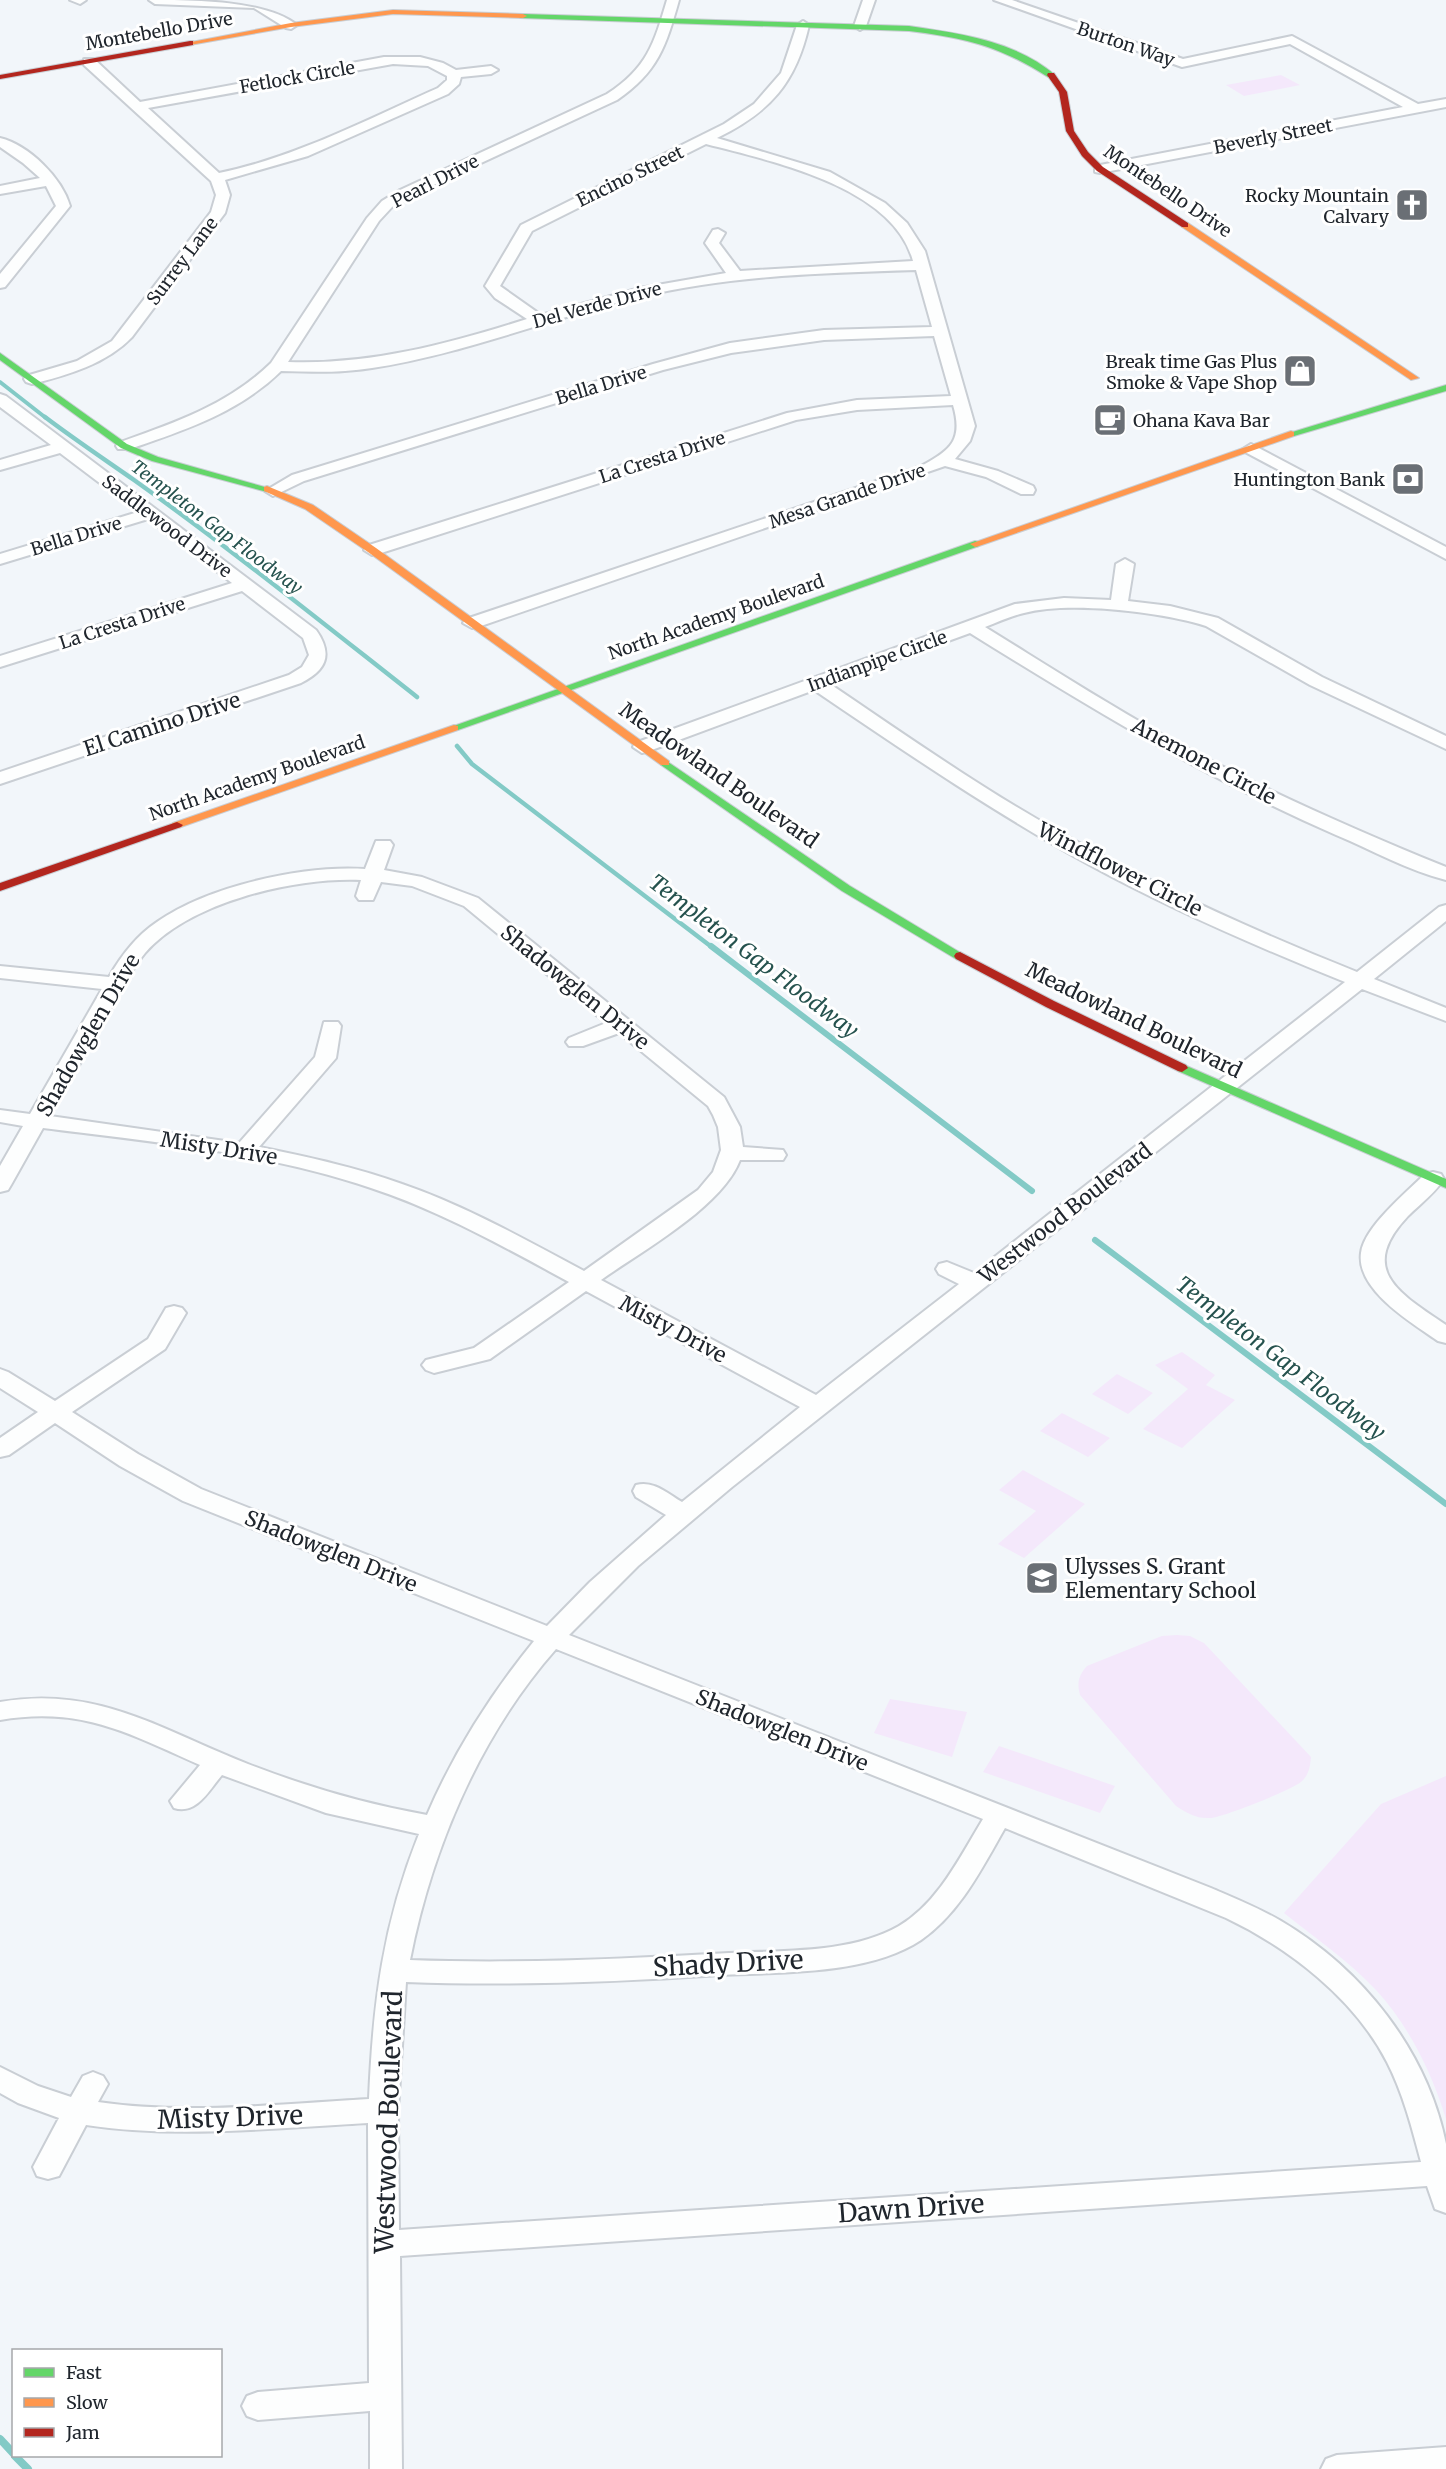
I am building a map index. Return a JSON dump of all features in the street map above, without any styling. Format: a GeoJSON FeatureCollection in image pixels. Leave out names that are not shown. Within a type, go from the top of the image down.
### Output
{"type":"FeatureCollection","features":[{"type":"Feature","properties":{"kind":"main road","name":"Montebello Drive"},"geometry":{"type":"LineString","coordinates":[[0,77],[291,25],[363,14],[409,11],[860,27],[949,35],[996,46],[1030,61],[1049,74],[1060,87],[1075,141],[1100,169],[1419,377]]}},
{"type":"Feature","properties":{"kind":"main road","name":"Meadowland Boulevard"},"geometry":{"type":"LineString","coordinates":[[0,356],[124,446],[155,459],[273,491],[309,507],[372,550],[642,747],[835,883],[901,925],[1041,999],[1223,1087],[1439,1181]]}},
{"type":"Feature","properties":{"kind":"main road"},"geometry":{"type":"LineString","coordinates":[[1392,384],[1419,377]]}},
{"type":"Feature","properties":{"kind":"main road"},"geometry":{"type":"LineString","coordinates":[[1215,462],[1230,446],[1400,391],[1419,377]]}},
{"type":"Feature","properties":{"kind":"main road","name":"North Academy Boulevard"},"geometry":{"type":"LineString","coordinates":[[0,887],[1349,415],[1445,386]]}},
{"type":"Feature","properties":{"kind":"main road"},"geometry":{"type":"LineString","coordinates":[[524,681],[559,668]]}},
{"type":"Feature","properties":{"kind":"street"},"geometry":{"type":"LineString","coordinates":[[155,0],[256,4],[270,10],[291,25]]}},
{"type":"Feature","properties":{"kind":"street","name":"Pearl Drive"},"geometry":{"type":"LineString","coordinates":[[124,446],[225,407],[260,383],[277,366],[374,218],[387,204],[405,193],[621,92],[639,78],[652,63],[673,0]]}},
{"type":"Feature","properties":{"kind":"street"},"geometry":{"type":"LineString","coordinates":[[860,27],[869,0]]}},
{"type":"Feature","properties":{"kind":"street","name":"Burton Way"},"geometry":{"type":"LineString","coordinates":[[1000,0],[1182,63],[1197,62],[1292,40],[1416,109]]}},
{"type":"Feature","properties":{"kind":"street","name":"Encino Street"},"geometry":{"type":"LineString","coordinates":[[539,320],[500,295],[492,286],[526,228],[705,139],[758,108],[779,89],[792,67],[803,25]]}},
{"type":"Feature","properties":{"kind":"street","name":"Fetlock Circle"},"geometry":{"type":"LineString","coordinates":[[139,106],[384,62],[421,61],[443,67],[454,74],[491,70]]}},
{"type":"Feature","properties":{"kind":"street"},"geometry":{"type":"LineString","coordinates":[[89,62],[216,178],[270,166],[443,91],[454,81],[454,74]]}},
{"type":"Feature","properties":{"kind":"street","name":"Beverly Street"},"geometry":{"type":"LineString","coordinates":[[1100,169],[1446,103]]}},
{"type":"Feature","properties":{"kind":"street"},"geometry":{"type":"LineString","coordinates":[[330,130],[344,134]]}},
{"type":"Feature","properties":{"kind":"street","name":"Mesa Grande Drive"},"geometry":{"type":"LineString","coordinates":[[472,623],[905,477],[944,461],[955,452],[966,434],[967,426],[921,265],[912,238],[904,228],[864,195],[800,167],[705,139]]}},
{"type":"Feature","properties":{"kind":"street"},"geometry":{"type":"LineString","coordinates":[[0,142],[18,151],[44,177],[60,195],[63,206],[0,284]]}},
{"type":"Feature","properties":{"kind":"street"},"geometry":{"type":"LineString","coordinates":[[0,190],[44,177]]}},
{"type":"Feature","properties":{"kind":"street","name":"Surrey Lane"},"geometry":{"type":"LineString","coordinates":[[32,380],[82,364],[102,354],[128,334],[218,213],[224,193],[216,178]]}},
{"type":"Feature","properties":{"kind":"street"},"geometry":{"type":"LineString","coordinates":[[718,233],[712,243],[736,276]]}},
{"type":"Feature","properties":{"kind":"street","name":"Del Verde Drive"},"geometry":{"type":"LineString","coordinates":[[277,366],[329,369],[387,363],[640,292],[736,276],[800,269],[921,265]]}},
{"type":"Feature","properties":{"kind":"street","name":"Bella Drive"},"geometry":{"type":"LineString","coordinates":[[273,491],[298,478],[698,356],[794,337],[940,330]]}},
{"type":"Feature","properties":{"kind":"street","name":"Saddlewood Drive"},"geometry":{"type":"LineString","coordinates":[[0,399],[310,634],[317,643],[318,661]]}},
{"type":"Feature","properties":{"kind":"street","name":"La Cresta Drive"},"geometry":{"type":"LineString","coordinates":[[372,550],[793,416],[857,405],[959,400]]}},
{"type":"Feature","properties":{"kind":"street"},"geometry":{"type":"LineString","coordinates":[[0,465],[62,447]]}},
{"type":"Feature","properties":{"kind":"street"},"geometry":{"type":"LineString","coordinates":[[1251,449],[1446,554]]}},
{"type":"Feature","properties":{"kind":"street"},"geometry":{"type":"LineString","coordinates":[[944,461],[992,474],[1027,490]]}},
{"type":"Feature","properties":{"kind":"street","name":"Bella Drive"},"geometry":{"type":"LineString","coordinates":[[0,559],[152,513]]}},
{"type":"Feature","properties":{"kind":"street"},"geometry":{"type":"LineString","coordinates":[[1118,607],[1125,564]]}},
{"type":"Feature","properties":{"kind":"street","name":"La Cresta Drive"},"geometry":{"type":"LineString","coordinates":[[0,662],[244,585]]}},
{"type":"Feature","properties":{"kind":"street","name":"Indianpipe Circle"},"geometry":{"type":"LineString","coordinates":[[642,747],[973,627],[1036,605],[1054,603],[1181,613],[1212,622],[1316,681],[1446,742]]}},
{"type":"Feature","properties":{"kind":"street","name":"Anemone Circle"},"geometry":{"type":"LineString","coordinates":[[973,627],[1159,740],[1217,771],[1342,830],[1446,874]]}},
{"type":"Feature","properties":{"kind":"street","name":"El Camino Drive"},"geometry":{"type":"LineString","coordinates":[[0,778],[278,686],[304,675],[318,661]]}},
{"type":"Feature","properties":{"kind":"street","name":"Windflower Circle"},"geometry":{"type":"LineString","coordinates":[[816,683],[977,790],[1050,835],[1192,907],[1446,1015]]}},
{"type":"Feature","properties":{"kind":"street"},"geometry":{"type":"LineString","coordinates":[[366,896],[383,845]]}},
{"type":"Feature","properties":{"kind":"street","name":"Shadowglen Drive"},"geometry":{"type":"LineString","coordinates":[[0,1185],[127,963],[148,937],[178,915],[198,906],[254,888],[315,875],[374,875],[428,883],[471,902],[716,1102],[729,1120],[732,1153]]}},
{"type":"Feature","properties":{"kind":"street","name":"Westwood Boulevard"},"geometry":{"type":"LineString","coordinates":[[386,2469],[383,2110],[387,2028],[393,1970],[415,1885],[435,1827],[465,1765],[496,1709],[551,1639],[596,1591],[683,1514],[816,1405],[976,1283],[1446,911]]}},
{"type":"Feature","properties":{"kind":"street"},"geometry":{"type":"LineString","coordinates":[[0,972],[115,984]]}},
{"type":"Feature","properties":{"kind":"street"},"geometry":{"type":"LineString","coordinates":[[576,1042],[620,1025]]}},
{"type":"Feature","properties":{"kind":"street"},"geometry":{"type":"LineString","coordinates":[[245,1150],[326,1058],[331,1026]]}},
{"type":"Feature","properties":{"kind":"street","name":"Misty Drive"},"geometry":{"type":"LineString","coordinates":[[0,1116],[245,1150],[441,1196],[481,1225],[585,1283],[816,1405]]}},
{"type":"Feature","properties":{"kind":"street"},"geometry":{"type":"LineString","coordinates":[[434,1365],[482,1354],[585,1283],[706,1195],[728,1167],[732,1153],[775,1155]]}},
{"type":"Feature","properties":{"kind":"street"},"geometry":{"type":"LineString","coordinates":[[1439,1181],[1380,1236],[1372,1253],[1374,1269],[1396,1299],[1446,1336]]}},
{"type":"Feature","properties":{"kind":"street"},"geometry":{"type":"LineString","coordinates":[[947,1269],[976,1283]]}},
{"type":"Feature","properties":{"kind":"street"},"geometry":{"type":"LineString","coordinates":[[0,1449],[157,1344],[174,1313]]}},
{"type":"Feature","properties":{"kind":"street","name":"Shadowglen Drive"},"geometry":{"type":"LineString","coordinates":[[0,1377],[129,1460],[192,1495],[1200,1896],[1245,1915],[1290,1940],[1361,2004],[1385,2034],[1406,2071],[1423,2116],[1442,2186]]}},
{"type":"Feature","properties":{"kind":"street"},"geometry":{"type":"LineString","coordinates":[[645,1491],[683,1514]]}},
{"type":"Feature","properties":{"kind":"street"},"geometry":{"type":"LineString","coordinates":[[0,1711],[40,1697],[119,1717],[218,1762],[355,1813],[435,1827]]}},
{"type":"Feature","properties":{"kind":"street"},"geometry":{"type":"LineString","coordinates":[[184,1801],[218,1762]]}},
{"type":"Feature","properties":{"kind":"street","name":"Shady Drive"},"geometry":{"type":"LineString","coordinates":[[393,1970],[504,1975],[555,1974],[812,1959],[847,1955],[880,1947],[910,1935],[935,1916],[954,1891],[999,1816]]}},
{"type":"Feature","properties":{"kind":"street","name":"Misty Drive"},"geometry":{"type":"LineString","coordinates":[[0,2079],[40,2100],[77,2113],[105,2117],[177,2120],[383,2110]]}},
{"type":"Feature","properties":{"kind":"street"},"geometry":{"type":"LineString","coordinates":[[48,2167],[93,2084]]}},
{"type":"Feature","properties":{"kind":"street","name":"Dawn Drive"},"geometry":{"type":"LineString","coordinates":[[383,2244],[1442,2186]]}},
{"type":"Feature","properties":{"kind":"street"},"geometry":{"type":"LineString","coordinates":[[258,2406],[385,2396]]}},
{"type":"Feature","properties":{"kind":"street"},"geometry":{"type":"LineString","coordinates":[[1337,2469],[1446,2461]]}},
{"type":"Feature","properties":{"kind":"shaded area"},"geometry":{"type":"Polygon","coordinates":[[[1281,75],[1300,85],[1244,96],[1226,85],[1281,75]]]}},
{"type":"Feature","properties":{"kind":"shaded area"},"geometry":{"type":"Polygon","coordinates":[[[1182,1352],[1215,1375],[1206,1385],[1235,1400],[1182,1448],[1143,1429],[1188,1389],[1155,1365],[1182,1352]]]}},
{"type":"Feature","properties":{"kind":"shaded area"},"geometry":{"type":"Polygon","coordinates":[[[1117,1374],[1153,1393],[1128,1414],[1092,1394],[1117,1374]]]}},
{"type":"Feature","properties":{"kind":"shaded area"},"geometry":{"type":"Polygon","coordinates":[[[1062,1413],[1110,1438],[1088,1457],[1040,1431],[1062,1413]]]}},
{"type":"Feature","properties":{"kind":"shaded area"},"geometry":{"type":"Polygon","coordinates":[[[1023,1470],[1085,1504],[1024,1558],[998,1544],[1036,1511],[999,1490],[1023,1470]]]}},
{"type":"Feature","properties":{"kind":"shaded area"},"geometry":{"type":"Polygon","coordinates":[[[1162,1636],[1190,1636],[1204,1643],[1311,1757],[1310,1767],[1301,1782],[1228,1814],[1210,1818],[1192,1815],[1176,1806],[1080,1695],[1079,1680],[1087,1666],[1162,1636]]]}},
{"type":"Feature","properties":{"kind":"shaded area"},"geometry":{"type":"Polygon","coordinates":[[[890,1699],[967,1712],[952,1757],[874,1733],[890,1699]]]}},
{"type":"Feature","properties":{"kind":"shaded area"},"geometry":{"type":"Polygon","coordinates":[[[999,1746],[1115,1786],[1100,1813],[983,1772],[999,1746]]]}},
{"type":"Feature","properties":{"kind":"shaded area"},"geometry":{"type":"Polygon","coordinates":[[[1446,1776],[1446,2119],[1434,2084],[1418,2051],[1388,2004],[1355,1969],[1284,1913],[1381,1804],[1446,1776]]]}},
{"type":"Feature","properties":{"kind":"waterway","name":"Templeton Gap Floodway"},"geometry":{"type":"LineString","coordinates":[[0,382],[46,418]]}},
{"type":"Feature","properties":{"kind":"waterway","name":"Templeton Gap Floodway"},"geometry":{"type":"LineString","coordinates":[[45,417],[206,533],[417,697]]}},
{"type":"Feature","properties":{"kind":"waterway","name":"Templeton Gap Floodway"},"geometry":{"type":"LineString","coordinates":[[457,746],[472,764],[713,948]]}},
{"type":"Feature","properties":{"kind":"waterway","name":"Templeton Gap Floodway"},"geometry":{"type":"LineString","coordinates":[[711,946],[1032,1191]]}},
{"type":"Feature","properties":{"kind":"waterway","name":"Templeton Gap Floodway"},"geometry":{"type":"LineString","coordinates":[[1095,1240],[1446,1504]]}},
{"type":"Feature","properties":{"kind":"waterway"},"geometry":{"type":"LineString","coordinates":[[0,2439],[12,2452]]}},
{"type":"Feature","properties":{"kind":"waterway"},"geometry":{"type":"LineString","coordinates":[[16,2457],[28,2469]]}},
{"type":"Feature","properties":{"kind":"traffic: fast"},"geometry":{"type":"LineString","coordinates":[[523,16],[909,28],[985,43],[1020,56],[1051,75]]}},
{"type":"Feature","properties":{"kind":"traffic: fast"},"geometry":{"type":"LineString","coordinates":[[0,356],[124,446],[155,459],[267,489]]}},
{"type":"Feature","properties":{"kind":"traffic: fast"},"geometry":{"type":"LineString","coordinates":[[1291,434],[1446,388]]}},
{"type":"Feature","properties":{"kind":"traffic: fast"},"geometry":{"type":"LineString","coordinates":[[454,728],[975,544]]}},
{"type":"Feature","properties":{"kind":"traffic: fast"},"geometry":{"type":"LineString","coordinates":[[665,763],[846,889],[960,956]]}},
{"type":"Feature","properties":{"kind":"traffic: fast"},"geometry":{"type":"LineString","coordinates":[[1182,1068],[1446,1184]]}},
{"type":"Feature","properties":{"kind":"traffic: slow"},"geometry":{"type":"LineString","coordinates":[[190,43],[291,25],[393,12],[523,16]]}},
{"type":"Feature","properties":{"kind":"traffic: slow"},"geometry":{"type":"LineString","coordinates":[[1185,225],[1414,378]]}},
{"type":"Feature","properties":{"kind":"traffic: slow"},"geometry":{"type":"LineString","coordinates":[[975,544],[1291,434]]}},
{"type":"Feature","properties":{"kind":"traffic: slow"},"geometry":{"type":"LineString","coordinates":[[267,489],[309,507],[372,550],[665,763]]}},
{"type":"Feature","properties":{"kind":"traffic: slow"},"geometry":{"type":"LineString","coordinates":[[177,825],[454,728]]}},
{"type":"Feature","properties":{"kind":"traffic: jam"},"geometry":{"type":"LineString","coordinates":[[0,77],[190,43]]}},
{"type":"Feature","properties":{"kind":"traffic: jam"},"geometry":{"type":"LineString","coordinates":[[1051,75],[1063,92],[1070,131],[1085,154],[1100,169],[1185,225]]}},
{"type":"Feature","properties":{"kind":"traffic: jam"},"geometry":{"type":"LineString","coordinates":[[0,887],[177,825]]}},
{"type":"Feature","properties":{"kind":"traffic: jam"},"geometry":{"type":"LineString","coordinates":[[960,956],[1050,1004],[1182,1068]]}},
{"type":"Feature","properties":{"kind":"place","name":"Rocky Mountain Calvary"},"geometry":{"type":"Point","coordinates":[1412,205]}},
{"type":"Feature","properties":{"kind":"place","name":"Break time Gas Plus Smoke & Vape Shop"},"geometry":{"type":"Point","coordinates":[1300,371]}},
{"type":"Feature","properties":{"kind":"place","name":"Ohana Kava Bar"},"geometry":{"type":"Point","coordinates":[1110,420]}},
{"type":"Feature","properties":{"kind":"place","name":"Huntington Bank"},"geometry":{"type":"Point","coordinates":[1408,479]}},
{"type":"Feature","properties":{"kind":"place","name":"Ulysses S. Grant Elementary School"},"geometry":{"type":"Point","coordinates":[1042,1578]}}]}
